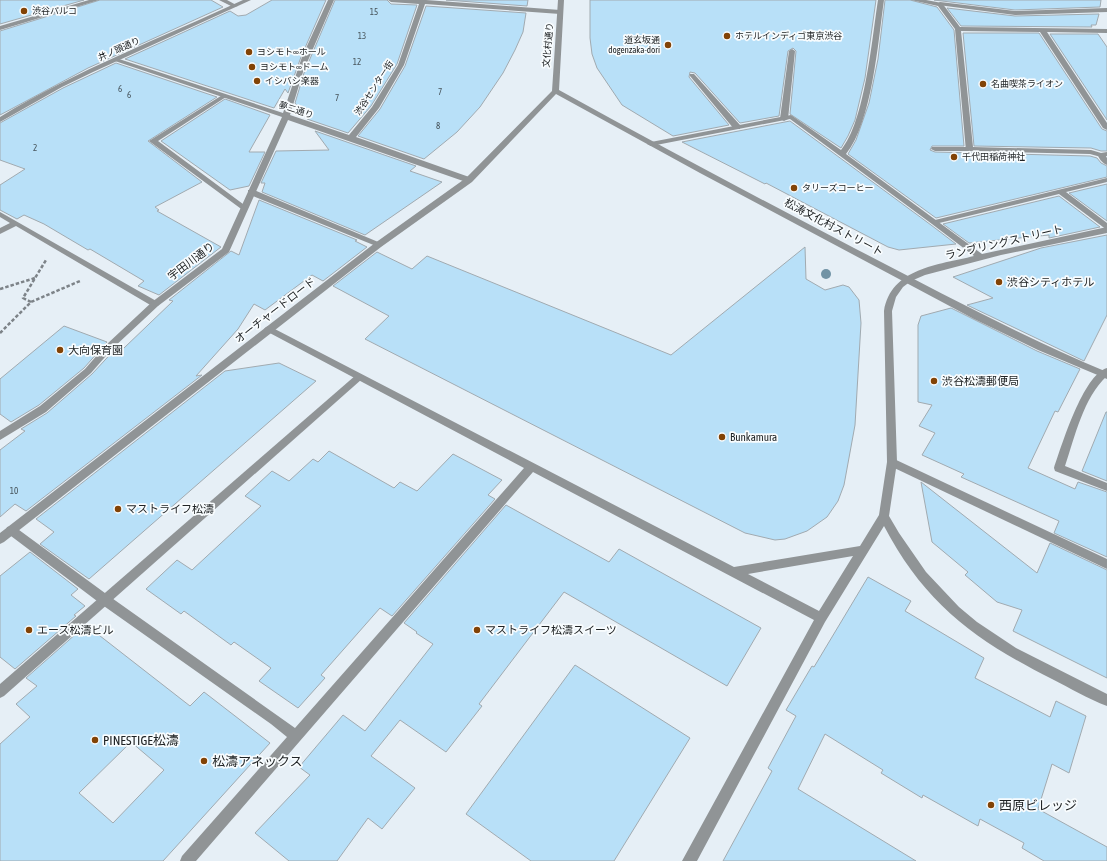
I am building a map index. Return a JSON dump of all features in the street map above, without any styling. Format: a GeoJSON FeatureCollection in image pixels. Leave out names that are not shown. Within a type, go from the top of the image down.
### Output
{"type":"FeatureCollection","features":[{"type":"Feature","properties":{"kind":"street"},"geometry":{"type":"LineString","coordinates":[[0,28],[96,0]]}},
{"type":"Feature","properties":{"kind":"street"},"geometry":{"type":"LineString","coordinates":[[222,0],[235,6]]}},
{"type":"Feature","properties":{"kind":"street","name":"井ノ頭通り"},"geometry":{"type":"LineString","coordinates":[[0,120],[25,103],[248,0]]}},
{"type":"Feature","properties":{"kind":"street","name":"宇田川通り"},"geometry":{"type":"LineString","coordinates":[[0,436],[43,409],[88,371],[109,347],[155,304],[226,250],[286,117],[289,103],[305,57],[331,0]]}},
{"type":"Feature","properties":{"kind":"street"},"geometry":{"type":"LineString","coordinates":[[390,0],[423,1],[560,12]]}},
{"type":"Feature","properties":{"kind":"street","name":"文化村通り"},"geometry":{"type":"LineString","coordinates":[[554,91],[561,0]]}},
{"type":"Feature","properties":{"kind":"street"},"geometry":{"type":"LineString","coordinates":[[842,153],[847,150],[851,144],[863,108],[881,0]]}},
{"type":"Feature","properties":{"kind":"street"},"geometry":{"type":"LineString","coordinates":[[914,0],[941,2],[1015,13],[1045,12],[1055,10],[1107,10]]}},
{"type":"Feature","properties":{"kind":"street","name":"渋谷センター街"},"geometry":{"type":"LineString","coordinates":[[351,138],[375,108],[401,65],[423,1]]}},
{"type":"Feature","properties":{"kind":"street"},"geometry":{"type":"LineString","coordinates":[[941,2],[958,29],[969,149]]}},
{"type":"Feature","properties":{"kind":"street"},"geometry":{"type":"LineString","coordinates":[[958,29],[1107,31]]}},
{"type":"Feature","properties":{"kind":"street"},"geometry":{"type":"LineString","coordinates":[[1042,30],[1107,128]]}},
{"type":"Feature","properties":{"kind":"street"},"geometry":{"type":"LineString","coordinates":[[784,119],[792,52]]}},
{"type":"Feature","properties":{"kind":"street","name":"夢二通り"},"geometry":{"type":"LineString","coordinates":[[117,60],[351,138],[469,180]]}},
{"type":"Feature","properties":{"kind":"street"},"geometry":{"type":"LineString","coordinates":[[692,75],[737,127]]}},
{"type":"Feature","properties":{"kind":"street","name":"松涛文化村ストリート"},"geometry":{"type":"LineString","coordinates":[[554,91],[908,280],[1025,339],[1105,373]]}},
{"type":"Feature","properties":{"kind":"street","name":"オーチャードロード"},"geometry":{"type":"LineString","coordinates":[[0,539],[379,244],[469,180],[554,91]]}},
{"type":"Feature","properties":{"kind":"street"},"geometry":{"type":"LineString","coordinates":[[224,96],[154,141],[244,209]]}},
{"type":"Feature","properties":{"kind":"street"},"geometry":{"type":"LineString","coordinates":[[651,144],[791,117],[842,153],[980,257]]}},
{"type":"Feature","properties":{"kind":"street"},"geometry":{"type":"LineString","coordinates":[[935,149],[1090,152],[1104,154],[1107,163]]}},
{"type":"Feature","properties":{"kind":"street"},"geometry":{"type":"LineString","coordinates":[[935,222],[1107,180]]}},
{"type":"Feature","properties":{"kind":"street"},"geometry":{"type":"LineString","coordinates":[[1060,191],[1107,227]]}},
{"type":"Feature","properties":{"kind":"street"},"geometry":{"type":"LineString","coordinates":[[251,192],[379,244]]}},
{"type":"Feature","properties":{"kind":"street"},"geometry":{"type":"LineString","coordinates":[[0,214],[155,304]]}},
{"type":"Feature","properties":{"kind":"street"},"geometry":{"type":"LineString","coordinates":[[0,231],[16,223]]}},
{"type":"Feature","properties":{"kind":"street","name":"ランブリングストリート"},"geometry":{"type":"LineString","coordinates":[[908,280],[939,268],[980,257],[1107,230]]}},
{"type":"Feature","properties":{"kind":"street"},"geometry":{"type":"LineString","coordinates":[[689,861],[821,618],[884,516],[892,462],[888,311],[890,299],[896,289],[908,280]]}},
{"type":"Feature","properties":{"kind":"street"},"geometry":{"type":"LineString","coordinates":[[269,330],[821,618]]}},
{"type":"Feature","properties":{"kind":"street"},"geometry":{"type":"LineString","coordinates":[[1105,373],[1088,394],[1059,468],[1107,487]]}},
{"type":"Feature","properties":{"kind":"street"},"geometry":{"type":"LineString","coordinates":[[0,692],[359,377]]}},
{"type":"Feature","properties":{"kind":"street"},"geometry":{"type":"LineString","coordinates":[[892,462],[1107,564]]}},
{"type":"Feature","properties":{"kind":"street"},"geometry":{"type":"LineString","coordinates":[[187,861],[532,466]]}},
{"type":"Feature","properties":{"kind":"street"},"geometry":{"type":"LineString","coordinates":[[884,516],[896,541],[914,567],[939,596],[964,618],[1011,652],[1107,700]]}},
{"type":"Feature","properties":{"kind":"street"},"geometry":{"type":"LineString","coordinates":[[11,530],[105,600],[275,720],[296,737]]}},
{"type":"Feature","properties":{"kind":"street"},"geometry":{"type":"LineString","coordinates":[[732,572],[863,550]]}},
{"type":"Feature","properties":{"kind":"path"},"geometry":{"type":"LineString","coordinates":[[31,302],[24,298],[47,258]]}},
{"type":"Feature","properties":{"kind":"path"},"geometry":{"type":"LineString","coordinates":[[0,289],[36,278]]}},
{"type":"Feature","properties":{"kind":"path"},"geometry":{"type":"LineString","coordinates":[[0,334],[31,302],[84,279]]}},
{"type":"Feature","properties":{"kind":"building","name":"渋谷パルコ"},"geometry":{"type":"Polygon","coordinates":[[[0,0],[84,0],[0,24],[0,0]]]}},
{"type":"Feature","properties":{"kind":"building"},"geometry":{"type":"Polygon","coordinates":[[[100,0],[211,0],[223,7],[88,68],[0,115],[0,31],[100,0]]]}},
{"type":"Feature","properties":{"kind":"building"},"geometry":{"type":"Polygon","coordinates":[[[272,0],[326,0],[301,57],[288,93],[285,89],[274,108],[125,59],[230,11],[238,16],[246,15],[272,0]]]}},
{"type":"Feature","properties":{"kind":"building"},"geometry":{"type":"Polygon","coordinates":[[[335,0],[387,0],[391,4],[417,5],[397,64],[371,106],[348,133],[307,119],[295,103],[304,73],[335,0]]]}},
{"type":"Feature","properties":{"kind":"building"},"geometry":{"type":"Polygon","coordinates":[[[446,0],[528,0],[527,6],[446,0]]]}},
{"type":"Feature","properties":{"kind":"building"},"geometry":{"type":"Polygon","coordinates":[[[590,0],[876,0],[865,78],[855,120],[848,136],[841,148],[790,114],[796,51],[793,48],[788,51],[779,116],[740,123],[695,73],[690,72],[689,77],[729,125],[673,136],[622,105],[597,68],[592,54],[590,38],[590,0]]]}},
{"type":"Feature","properties":{"kind":"building"},"geometry":{"type":"Polygon","coordinates":[[[885,0],[910,0],[937,7],[954,30],[964,146],[932,146],[930,150],[935,152],[1090,156],[1097,158],[1101,163],[1107,166],[1107,177],[936,218],[848,154],[856,140],[869,103],[878,59],[885,0]]]}},
{"type":"Feature","properties":{"kind":"building"},"geometry":{"type":"Polygon","coordinates":[[[934,0],[1101,0],[1100,7],[1015,10],[934,0]]]}},
{"type":"Feature","properties":{"kind":"building"},"geometry":{"type":"Polygon","coordinates":[[[426,6],[526,13],[523,32],[515,50],[503,73],[480,107],[457,132],[424,159],[358,136],[380,109],[405,66],[426,6]]]}},
{"type":"Feature","properties":{"kind":"building"},"geometry":{"type":"Polygon","coordinates":[[[947,8],[1015,16],[1099,14],[1096,25],[1091,25],[1092,27],[961,26],[947,8]]]}},
{"type":"Feature","properties":{"kind":"building"},"geometry":{"type":"Polygon","coordinates":[[[963,33],[1039,33],[1102,129],[1107,131],[1107,151],[1091,148],[974,146],[963,33]]]}},
{"type":"Feature","properties":{"kind":"building"},"geometry":{"type":"Polygon","coordinates":[[[1050,34],[1098,34],[1107,47],[1107,120],[1050,34]]]}},
{"type":"Feature","properties":{"kind":"building"},"geometry":{"type":"Polygon","coordinates":[[[116,63],[217,97],[148,141],[202,182],[155,207],[159,210],[157,211],[221,247],[159,295],[138,286],[144,281],[44,224],[24,215],[17,219],[0,210],[0,185],[25,169],[0,160],[0,123],[63,88],[116,63]]]}},
{"type":"Feature","properties":{"kind":"building"},"geometry":{"type":"Polygon","coordinates":[[[225,99],[270,115],[249,152],[265,152],[249,186],[230,190],[161,141],[225,99]]]}},
{"type":"Feature","properties":{"kind":"building"},"geometry":{"type":"Polygon","coordinates":[[[790,121],[956,244],[899,250],[888,247],[766,183],[765,184],[682,142],[790,121]]]}},
{"type":"Feature","properties":{"kind":"building"},"geometry":{"type":"Polygon","coordinates":[[[315,131],[416,166],[410,171],[442,182],[365,235],[262,192],[265,183],[261,183],[276,151],[329,150],[315,131]]]}},
{"type":"Feature","properties":{"kind":"building"},"geometry":{"type":"Polygon","coordinates":[[[1107,184],[1107,221],[1069,193],[1107,184]]]}},
{"type":"Feature","properties":{"kind":"building"},"geometry":{"type":"Polygon","coordinates":[[[1059,196],[1100,227],[1049,238],[1049,235],[969,243],[943,224],[1059,196]]]}},
{"type":"Feature","properties":{"kind":"building"},"geometry":{"type":"Polygon","coordinates":[[[259,200],[357,240],[355,241],[367,247],[323,281],[312,275],[265,310],[254,304],[238,329],[196,376],[202,375],[26,511],[15,504],[0,517],[0,450],[25,431],[21,429],[47,413],[92,374],[118,346],[124,348],[173,301],[169,300],[231,251],[239,255],[259,200]]]}},
{"type":"Feature","properties":{"kind":"building"},"geometry":{"type":"Polygon","coordinates":[[[1107,235],[1107,315],[1084,361],[967,305],[993,298],[953,277],[1041,248],[1107,235]]]}},
{"type":"Feature","properties":{"kind":"building"},"geometry":{"type":"Polygon","coordinates":[[[805,247],[806,279],[825,290],[843,285],[849,287],[859,300],[861,323],[855,425],[844,485],[838,501],[827,517],[807,531],[785,539],[775,540],[745,533],[365,339],[389,316],[333,286],[377,252],[412,269],[427,256],[671,355],[805,247]]]}},
{"type":"Feature","properties":{"kind":"building"},"geometry":{"type":"Polygon","coordinates":[[[951,308],[1037,351],[1080,369],[1058,412],[1055,411],[1028,468],[1075,489],[1078,482],[1107,492],[1107,557],[1054,533],[1059,521],[961,477],[964,474],[922,455],[935,433],[919,426],[932,405],[918,402],[918,325],[921,316],[951,308]]]}},
{"type":"Feature","properties":{"kind":"building"},"geometry":{"type":"Polygon","coordinates":[[[64,326],[107,342],[84,368],[39,405],[11,422],[0,414],[0,379],[64,326]]]}},
{"type":"Feature","properties":{"kind":"building"},"geometry":{"type":"Polygon","coordinates":[[[279,363],[316,381],[89,579],[40,544],[54,532],[36,519],[225,371],[279,363]]]}},
{"type":"Feature","properties":{"kind":"building"},"geometry":{"type":"Polygon","coordinates":[[[1107,412],[1107,481],[1082,471],[1107,412]]]}},
{"type":"Feature","properties":{"kind":"building"},"geometry":{"type":"Polygon","coordinates":[[[329,451],[394,488],[400,482],[417,491],[453,454],[502,480],[488,495],[495,499],[392,616],[380,608],[321,675],[325,678],[298,708],[259,681],[271,668],[234,642],[231,645],[184,611],[181,614],[146,589],[177,560],[192,570],[261,506],[245,496],[272,471],[289,481],[313,459],[318,462],[329,451]]]}},
{"type":"Feature","properties":{"kind":"building"},"geometry":{"type":"Polygon","coordinates":[[[921,482],[1037,573],[1050,543],[1107,570],[1107,678],[1013,631],[1022,610],[997,602],[965,575],[968,572],[932,542],[921,482]]]}},
{"type":"Feature","properties":{"kind":"building"},"geometry":{"type":"Polygon","coordinates":[[[506,505],[609,562],[619,549],[761,628],[727,686],[564,592],[479,704],[482,706],[446,752],[400,720],[371,756],[415,788],[382,829],[368,818],[337,861],[289,861],[255,833],[310,775],[299,767],[343,715],[365,731],[433,644],[404,623],[506,505]]]}},
{"type":"Feature","properties":{"kind":"building","name":"エース松濤ビル"},"geometry":{"type":"Polygon","coordinates":[[[30,552],[78,589],[71,595],[85,606],[74,615],[76,616],[15,669],[0,657],[0,576],[30,552]]]}},
{"type":"Feature","properties":{"kind":"building"},"geometry":{"type":"Polygon","coordinates":[[[868,577],[911,601],[905,611],[984,658],[975,678],[1050,717],[1056,701],[1086,716],[1069,773],[1052,764],[1038,809],[1107,847],[1107,861],[1044,861],[1022,848],[1024,843],[980,819],[978,826],[923,795],[922,798],[881,773],[883,770],[825,734],[798,789],[916,861],[723,861],[772,771],[768,768],[796,716],[786,710],[812,666],[814,667],[868,577]]]}},
{"type":"Feature","properties":{"kind":"building"},"geometry":{"type":"Polygon","coordinates":[[[86,625],[190,706],[204,692],[270,743],[163,861],[0,861],[0,744],[30,717],[16,704],[37,686],[26,678],[86,625]],[[131,742],[79,793],[113,823],[164,770],[131,742]]]}},
{"type":"Feature","properties":{"kind":"building"},"geometry":{"type":"Polygon","coordinates":[[[575,665],[690,738],[614,861],[531,861],[466,814],[575,665]]]}},
{"type":"Feature","properties":{"kind":"place","name":"渋谷パルコ"},"geometry":{"type":"Point","coordinates":[24,11]}},
{"type":"Feature","properties":{"kind":"place","name":"ホテルインディゴ東京渋谷"},"geometry":{"type":"Point","coordinates":[727,36]}},
{"type":"Feature","properties":{"kind":"place","name":"道玄坂通 dogenzaka-dori"},"geometry":{"type":"Point","coordinates":[668,45]}},
{"type":"Feature","properties":{"kind":"place","name":"ヨシモト∞ホール"},"geometry":{"type":"Point","coordinates":[249,52]}},
{"type":"Feature","properties":{"kind":"place","name":"ヨシモト∞ドーム"},"geometry":{"type":"Point","coordinates":[252,67]}},
{"type":"Feature","properties":{"kind":"place","name":"イシバシ楽器"},"geometry":{"type":"Point","coordinates":[257,81]}},
{"type":"Feature","properties":{"kind":"place","name":"名曲喫茶ライオン"},"geometry":{"type":"Point","coordinates":[983,84]}},
{"type":"Feature","properties":{"kind":"place","name":"千代田稲荷神社"},"geometry":{"type":"Point","coordinates":[954,157]}},
{"type":"Feature","properties":{"kind":"place","name":"タリーズコーヒー"},"geometry":{"type":"Point","coordinates":[794,188]}},
{"type":"Feature","properties":{"kind":"place","name":"渋谷シティホテル"},"geometry":{"type":"Point","coordinates":[999,282]}},
{"type":"Feature","properties":{"kind":"place","name":"大向保育園"},"geometry":{"type":"Point","coordinates":[60,350]}},
{"type":"Feature","properties":{"kind":"place","name":"渋谷松濤郵便局"},"geometry":{"type":"Point","coordinates":[934,381]}},
{"type":"Feature","properties":{"kind":"place","name":"Bunkamura"},"geometry":{"type":"Point","coordinates":[722,437]}},
{"type":"Feature","properties":{"kind":"place","name":"マストライフ松濤"},"geometry":{"type":"Point","coordinates":[118,509]}},
{"type":"Feature","properties":{"kind":"place","name":"エース松濤ビル"},"geometry":{"type":"Point","coordinates":[29,630]}},
{"type":"Feature","properties":{"kind":"place","name":"マストライフ松濤スイーツ"},"geometry":{"type":"Point","coordinates":[477,630]}},
{"type":"Feature","properties":{"kind":"place","name":"PINESTIGE松濤"},"geometry":{"type":"Point","coordinates":[95,740]}},
{"type":"Feature","properties":{"kind":"place","name":"松濤アネックス"},"geometry":{"type":"Point","coordinates":[204,761]}},
{"type":"Feature","properties":{"kind":"place","name":"西原ビレッジ"},"geometry":{"type":"Point","coordinates":[991,805]}}]}
